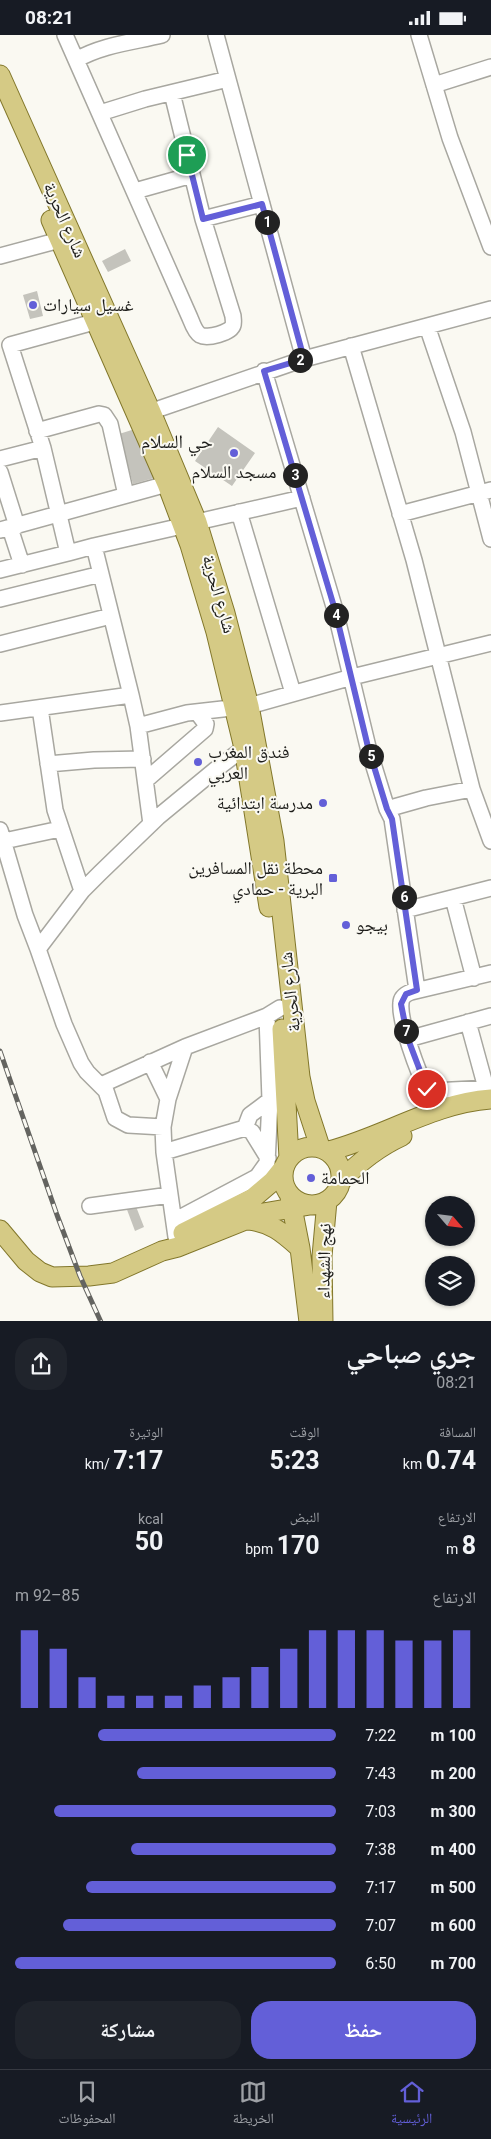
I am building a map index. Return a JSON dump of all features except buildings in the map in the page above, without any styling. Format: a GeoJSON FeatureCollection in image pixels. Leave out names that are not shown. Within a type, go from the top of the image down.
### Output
{"type":"FeatureCollection","features":[{"type":"Feature","properties":{"kind":"main road","name":"شارع الحرية"},"geometry":{"type":"LineString","coordinates":[[0,75],[66,238],[144,414],[190,524],[230,631],[241,707],[244,748],[269,909],[281,1161]]}},
{"type":"Feature","properties":{"kind":"main road","name":"شارع الحرية"},"geometry":{"type":"LineString","coordinates":[[0,107],[66,238],[94,322],[144,414],[167,485],[190,524]]}},
{"type":"Feature","properties":{"kind":"main road","name":"شارع الحرية"},"geometry":{"type":"LineString","coordinates":[[241,707],[274,841],[300,1077],[307,1110],[324,1149]]}},
{"type":"Feature","properties":{"kind":"main road"},"geometry":{"type":"LineString","coordinates":[[162,1251],[175,1229],[253,1197],[273,1181],[281,1161],[303,1148],[324,1149],[355,1144],[411,1120],[489,1092]]}},
{"type":"Feature","properties":{"kind":"main road"},"geometry":{"type":"LineString","coordinates":[[0,1230],[26,1261],[40,1272],[52,1277],[112,1273],[242,1220],[335,1195],[341,1181],[365,1158],[384,1144],[420,1127],[453,1116],[491,1110]]}},
{"type":"Feature","properties":{"kind":"main road"},"geometry":{"type":"LineString","coordinates":[[324,1149],[340,1165],[341,1181]]}},
{"type":"Feature","properties":{"kind":"main road"},"geometry":{"type":"LineString","coordinates":[[281,1161],[284,1181],[305,1203]]}},
{"type":"Feature","properties":{"kind":"main road","name":"نهج الشهداء"},"geometry":{"type":"LineString","coordinates":[[305,1203],[300,1248],[309,1321]]}},
{"type":"Feature","properties":{"kind":"main road","name":"نهج الشهداء"},"geometry":{"type":"LineString","coordinates":[[305,1203],[322,1256],[323,1321]]}},
{"type":"Feature","properties":{"kind":"main road"},"geometry":{"type":"LineString","coordinates":[[242,1220],[261,1221],[273,1225],[300,1248]]}},
{"type":"Feature","properties":{"kind":"street"},"geometry":{"type":"LineString","coordinates":[[65,35],[197,333],[203,336],[223,333],[234,324],[233,316],[203,219],[172,93]]}},
{"type":"Feature","properties":{"kind":"street"},"geometry":{"type":"LineString","coordinates":[[76,60],[111,40],[162,35]]}},
{"type":"Feature","properties":{"kind":"street"},"geometry":{"type":"LineString","coordinates":[[216,35],[304,359]]}},
{"type":"Feature","properties":{"kind":"street"},"geometry":{"type":"LineString","coordinates":[[420,35],[450,139],[491,247]]}},
{"type":"Feature","properties":{"kind":"street"},"geometry":{"type":"LineString","coordinates":[[434,85],[491,67]]}},
{"type":"Feature","properties":{"kind":"street"},"geometry":{"type":"LineString","coordinates":[[100,113],[228,79]]}},
{"type":"Feature","properties":{"kind":"street"},"geometry":{"type":"LineString","coordinates":[[134,191],[192,175]]}},
{"type":"Feature","properties":{"kind":"street"},"geometry":{"type":"LineString","coordinates":[[203,219],[262,204]]}},
{"type":"Feature","properties":{"kind":"street"},"geometry":{"type":"LineString","coordinates":[[0,256],[66,238]]}},
{"type":"Feature","properties":{"kind":"street"},"geometry":{"type":"LineString","coordinates":[[144,414],[264,371],[491,309]]}},
{"type":"Feature","properties":{"kind":"street"},"geometry":{"type":"LineString","coordinates":[[68,553],[43,448],[5,346],[94,322]]}},
{"type":"Feature","properties":{"kind":"street"},"geometry":{"type":"LineString","coordinates":[[427,326],[485,491],[491,539]]}},
{"type":"Feature","properties":{"kind":"street"},"geometry":{"type":"LineString","coordinates":[[351,347],[400,514],[472,789],[491,841]]}},
{"type":"Feature","properties":{"kind":"street"},"geometry":{"type":"LineString","coordinates":[[264,371],[335,610],[368,747],[387,809],[392,819],[397,840],[417,990]]}},
{"type":"Feature","properties":{"kind":"street"},"geometry":{"type":"LineString","coordinates":[[37,431],[99,414],[104,415],[110,424],[126,495]]}},
{"type":"Feature","properties":{"kind":"street"},"geometry":{"type":"LineString","coordinates":[[0,459],[43,448]]}},
{"type":"Feature","properties":{"kind":"street"},"geometry":{"type":"LineString","coordinates":[[0,472],[9,528],[22,565]]}},
{"type":"Feature","properties":{"kind":"street"},"geometry":{"type":"LineString","coordinates":[[9,528],[167,485]]}},
{"type":"Feature","properties":{"kind":"street"},"geometry":{"type":"LineString","coordinates":[[400,514],[485,491]]}},
{"type":"Feature","properties":{"kind":"street"},"geometry":{"type":"LineString","coordinates":[[0,571],[94,546],[302,498]]}},
{"type":"Feature","properties":{"kind":"street"},"geometry":{"type":"LineString","coordinates":[[239,512],[293,693]]}},
{"type":"Feature","properties":{"kind":"street"},"geometry":{"type":"LineString","coordinates":[[94,546],[138,726],[151,823]]}},
{"type":"Feature","properties":{"kind":"street"},"geometry":{"type":"LineString","coordinates":[[0,599],[101,574]]}},
{"type":"Feature","properties":{"kind":"street"},"geometry":{"type":"LineString","coordinates":[[0,645],[111,616]]}},
{"type":"Feature","properties":{"kind":"street"},"geometry":{"type":"LineString","coordinates":[[138,726],[196,712],[241,707],[352,677],[491,643]]}},
{"type":"Feature","properties":{"kind":"street"},"geometry":{"type":"LineString","coordinates":[[0,713],[130,695]]}},
{"type":"Feature","properties":{"kind":"street"},"geometry":{"type":"LineString","coordinates":[[40,708],[55,810],[82,891]]}},
{"type":"Feature","properties":{"kind":"street"},"geometry":{"type":"LineString","coordinates":[[146,780],[205,729],[206,724],[196,712]]}},
{"type":"Feature","properties":{"kind":"street"},"geometry":{"type":"LineString","coordinates":[[38,949],[82,891],[151,823],[244,748]]}},
{"type":"Feature","properties":{"kind":"street"},"geometry":{"type":"LineString","coordinates":[[48,765],[94,760],[143,759]]}},
{"type":"Feature","properties":{"kind":"street"},"geometry":{"type":"LineString","coordinates":[[387,809],[426,798],[472,789]]}},
{"type":"Feature","properties":{"kind":"street"},"geometry":{"type":"LineString","coordinates":[[60,829],[2,836],[25,915],[64,1024],[81,1063],[87,1072],[106,1091],[115,1118],[128,1125],[162,1127]]}},
{"type":"Feature","properties":{"kind":"street"},"geometry":{"type":"LineString","coordinates":[[405,910],[491,888]]}},
{"type":"Feature","properties":{"kind":"street"},"geometry":{"type":"LineString","coordinates":[[453,898],[474,978]]}},
{"type":"Feature","properties":{"kind":"street"},"geometry":{"type":"LineString","coordinates":[[468,1022],[489,1092],[430,1091],[424,1084],[408,1039],[401,1004],[406,994],[491,973]]}},
{"type":"Feature","properties":{"kind":"street"},"geometry":{"type":"LineString","coordinates":[[101,1085],[185,1047],[274,1012],[270,1100],[281,1161]]}},
{"type":"Feature","properties":{"kind":"street"},"geometry":{"type":"LineString","coordinates":[[408,1039],[491,1016]]}},
{"type":"Feature","properties":{"kind":"street"},"geometry":{"type":"LineString","coordinates":[[175,1229],[162,1127],[168,1099],[185,1047]]}},
{"type":"Feature","properties":{"kind":"street"},"geometry":{"type":"LineString","coordinates":[[150,1062],[168,1099]]}},
{"type":"Feature","properties":{"kind":"street"},"geometry":{"type":"LineString","coordinates":[[245,1128],[250,1115],[270,1100]]}},
{"type":"Feature","properties":{"kind":"street"},"geometry":{"type":"LineString","coordinates":[[164,1152],[245,1128],[252,1132],[281,1161]]}},
{"type":"Feature","properties":{"kind":"street"},"geometry":{"type":"LineString","coordinates":[[90,1206],[170,1195]]}},
{"type":"Feature","properties":{"kind":"railway"},"geometry":{"type":"LineString","coordinates":[[0,1051],[57,1215],[80,1276],[101,1321]]}},
{"type":"Feature","properties":{"kind":"place","name":"غسيل سيارات"},"geometry":{"type":"Point","coordinates":[33,305]}},
{"type":"Feature","properties":{"kind":"place","name":"مسجد السلام"},"geometry":{"type":"Point","coordinates":[234,453]}},
{"type":"Feature","properties":{"kind":"place","name":"فندق المغرب العربي"},"geometry":{"type":"Point","coordinates":[198,762]}},
{"type":"Feature","properties":{"kind":"place","name":"مدرسة ابتدائية"},"geometry":{"type":"Point","coordinates":[323,803]}},
{"type":"Feature","properties":{"kind":"place","name":"محطة نقل المسافرين البرية - حمادي"},"geometry":{"type":"Point","coordinates":[333,878]}},
{"type":"Feature","properties":{"kind":"place","name":"بيجو"},"geometry":{"type":"Point","coordinates":[346,925]}},
{"type":"Feature","properties":{"kind":"place","name":"الحمامة"},"geometry":{"type":"Point","coordinates":[311,1178]}},
{"type":"Feature","properties":{"kind":"district","name":"حي السلام"},"geometry":{"type":"Point","coordinates":[177,441]}},
{"type":"Feature","properties":{"kind":"route"},"geometry":{"type":"LineString","coordinates":[[187,155],[203,219],[262,204],[304,359],[264,371],[335,610],[368,747],[397,840],[417,990],[406,994],[401,1004],[408,1039],[427,1089]]}}]}
